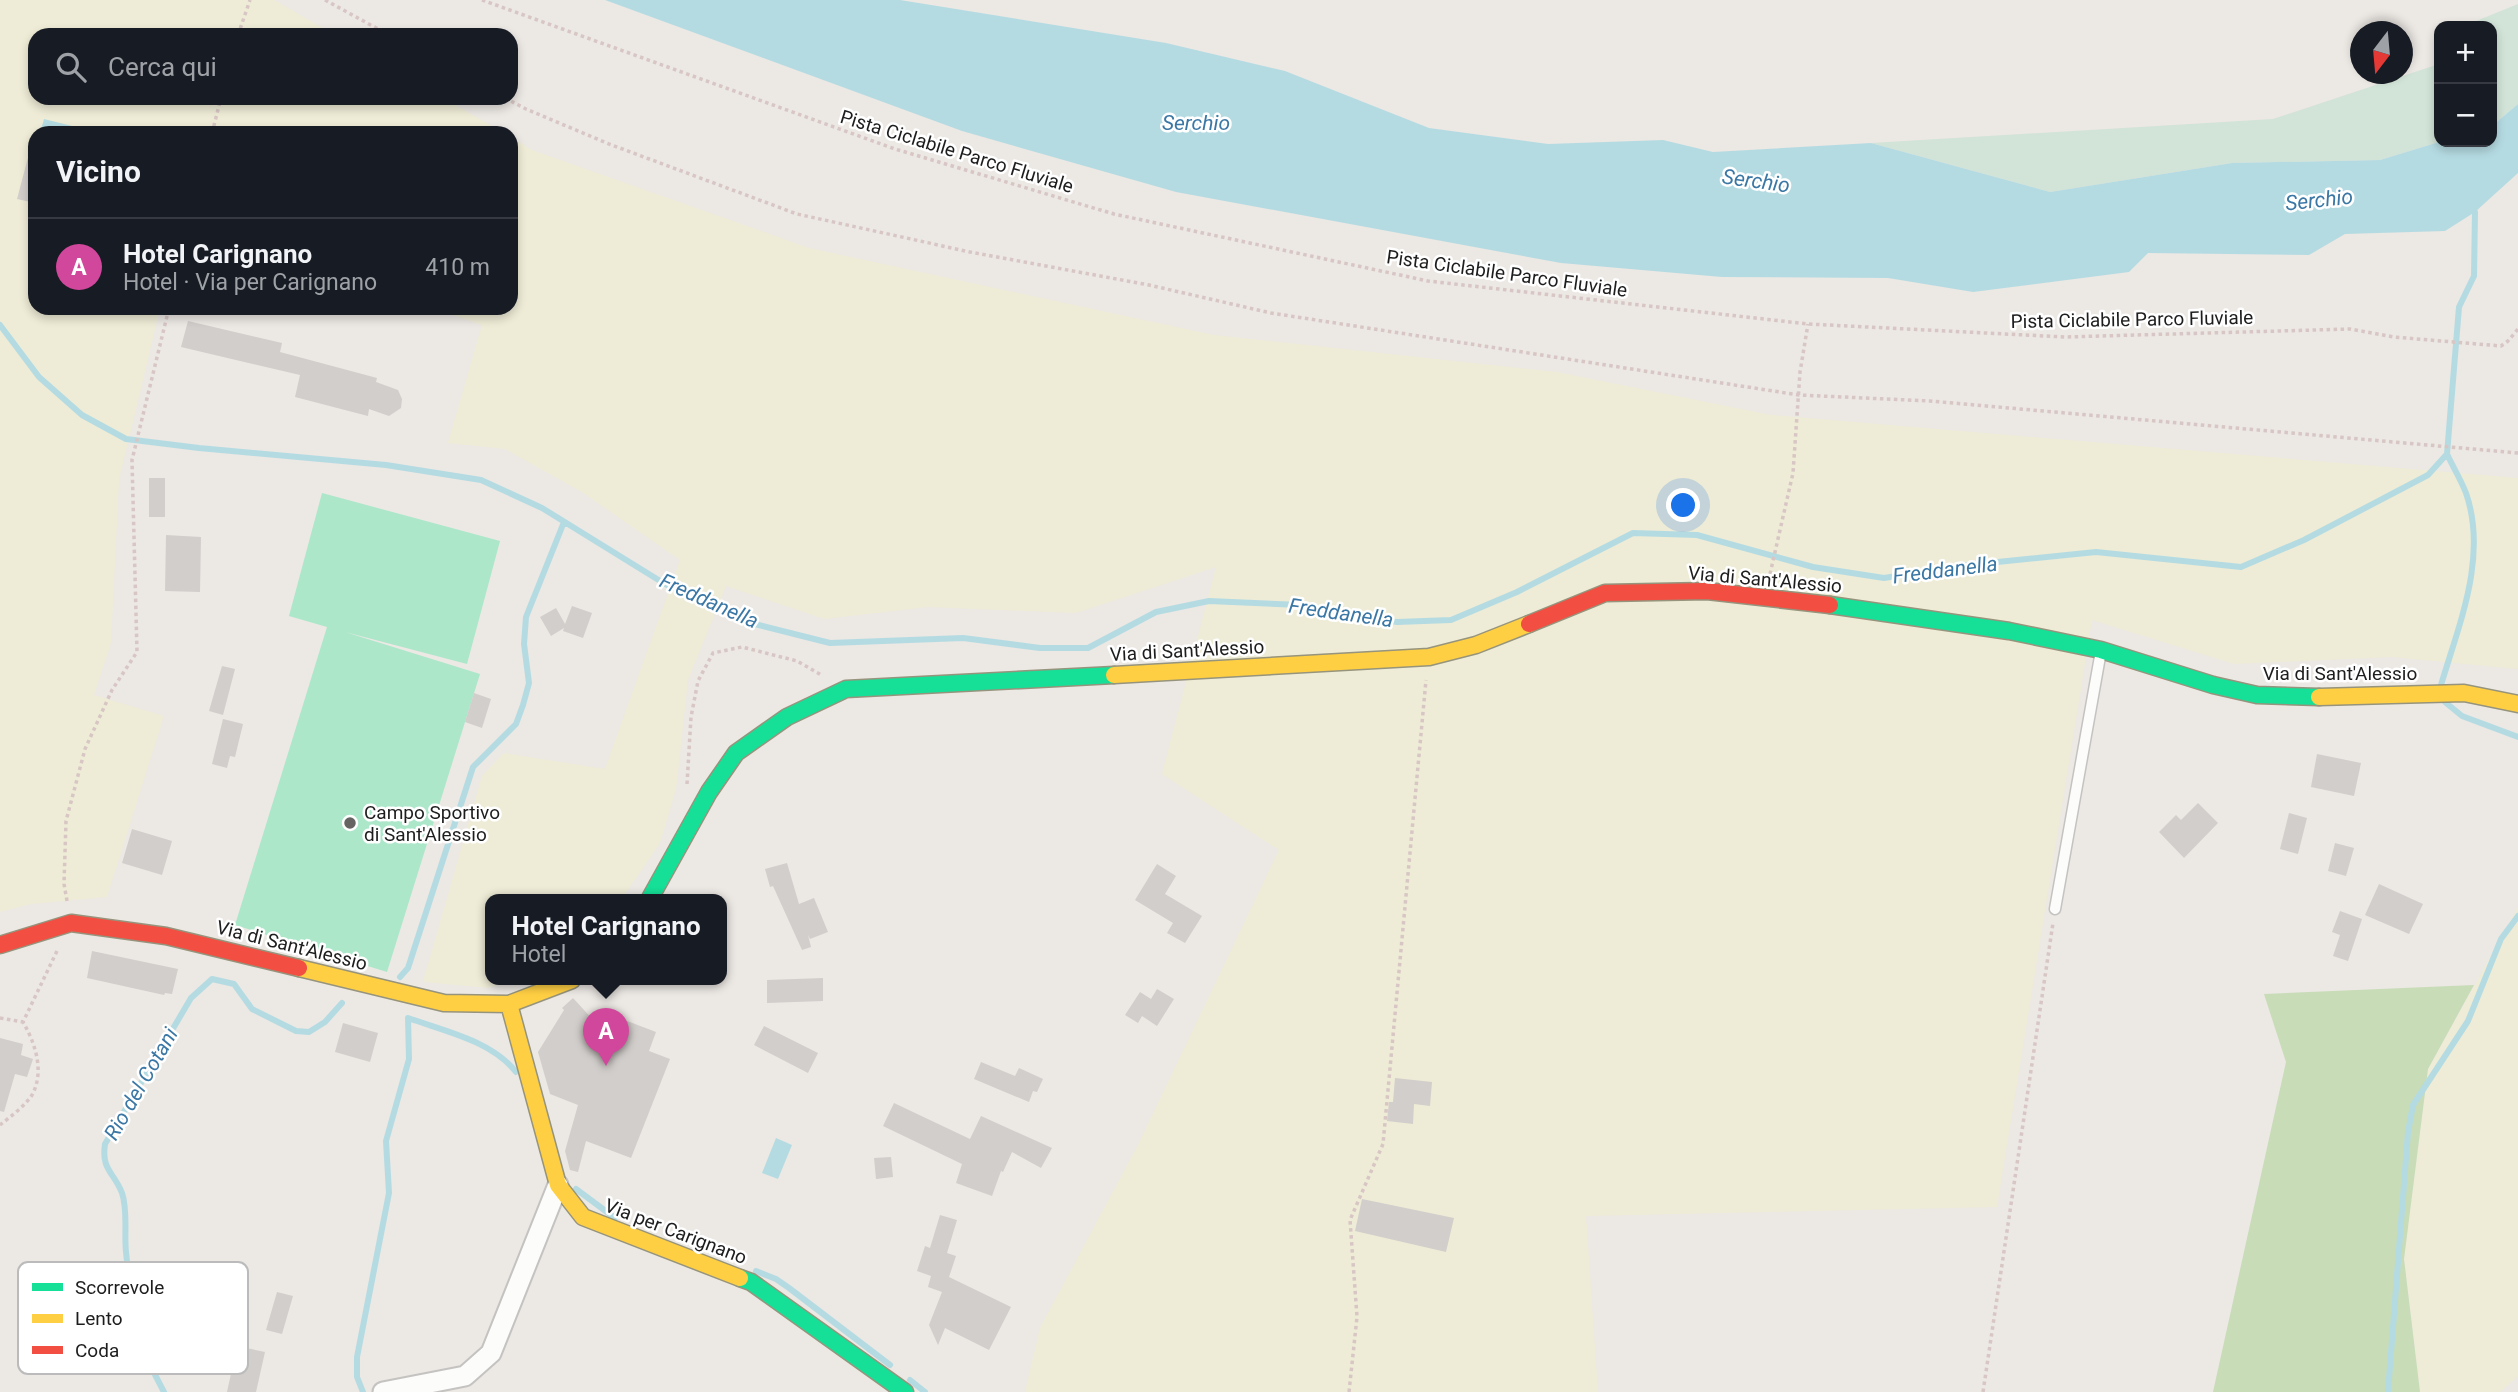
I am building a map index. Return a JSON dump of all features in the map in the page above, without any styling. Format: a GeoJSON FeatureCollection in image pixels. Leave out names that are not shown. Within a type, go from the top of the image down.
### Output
{"type":"FeatureCollection","features":[{"type":"Feature","properties":{"kind":"street","name":"Via di Sant'Alessio"},"geometry":{"type":"LineString","coordinates":[[654,894],[709,792],[736,753],[787,717],[846,689],[1429,657],[1476,645],[1605,593],[1707,591],[1765,596],[2009,631],[2101,650],[2213,685],[2257,695],[2299,697],[2464,693],[2518,704]]}},
{"type":"Feature","properties":{"kind":"street","name":"Via di Sant'Alessio"},"geometry":{"type":"LineString","coordinates":[[0,945],[71,923],[166,936],[443,1003],[509,1004],[559,985]]}},
{"type":"Feature","properties":{"kind":"street","name":"Via per Carignano"},"geometry":{"type":"LineString","coordinates":[[509,1004],[558,1185],[583,1217],[751,1282],[905,1392]]}},
{"type":"Feature","properties":{"kind":"street"},"geometry":{"type":"LineString","coordinates":[[383,1392],[465,1376],[491,1353],[558,1185]]}},
{"type":"Feature","properties":{"kind":"lane"},"geometry":{"type":"LineString","coordinates":[[2055,909],[2101,650]]}},
{"type":"Feature","properties":{"kind":"path"},"geometry":{"type":"LineString","coordinates":[[240,28],[250,0]]}},
{"type":"Feature","properties":{"kind":"path"},"geometry":{"type":"LineString","coordinates":[[325,0],[376,28]]}},
{"type":"Feature","properties":{"kind":"path","name":"Pista Ciclabile Parco Fluviale"},"geometry":{"type":"LineString","coordinates":[[482,0],[895,149],[1114,214],[1428,281],[1808,324],[2066,337],[2350,329],[2501,346],[2518,329]]}},
{"type":"Feature","properties":{"kind":"path"},"geometry":{"type":"LineString","coordinates":[[214,126],[219,105]]}},
{"type":"Feature","properties":{"kind":"path"},"geometry":{"type":"LineString","coordinates":[[518,105],[609,144],[797,214],[970,252],[1149,285],[1271,313],[1799,395],[1930,401],[2518,453]]}},
{"type":"Feature","properties":{"kind":"path"},"geometry":{"type":"LineString","coordinates":[[23,1022],[71,923],[64,884],[66,821],[85,749],[112,690],[137,652],[132,460],[167,315]]}},
{"type":"Feature","properties":{"kind":"path"},"geometry":{"type":"LineString","coordinates":[[1772,566],[1793,473],[1800,372],[1808,324]]}},
{"type":"Feature","properties":{"kind":"path"},"geometry":{"type":"LineString","coordinates":[[687,785],[691,717],[698,681],[713,653],[742,647],[797,661],[846,689]]}},
{"type":"Feature","properties":{"kind":"path"},"geometry":{"type":"LineString","coordinates":[[1349,1392],[1357,1317],[1350,1220],[1383,1144],[1429,657]]}},
{"type":"Feature","properties":{"kind":"path"},"geometry":{"type":"LineString","coordinates":[[1983,1392],[2055,909]]}},
{"type":"Feature","properties":{"kind":"path"},"geometry":{"type":"LineString","coordinates":[[0,1018],[23,1022]]}},
{"type":"Feature","properties":{"kind":"path"},"geometry":{"type":"LineString","coordinates":[[0,1125],[32,1095],[39,1070],[34,1042],[23,1022]]}},
{"type":"Feature","properties":{"kind":"shaded area"},"geometry":{"type":"Polygon","coordinates":[[[0,0],[274,0],[323,28],[28,28],[28,105],[455,105],[492,126],[28,126],[28,315],[158,315],[119,480],[111,643],[94,695],[164,716],[107,897],[31,904],[0,912],[0,0]]]}},
{"type":"Feature","properties":{"kind":"shaded area"},"geometry":{"type":"Polygon","coordinates":[[[518,141],[532,150],[809,248],[1214,335],[1557,372],[1771,415],[2518,478],[2518,669],[2392,657],[2234,664],[2092,620],[1997,1207],[1586,1216],[1598,1392],[1025,1392],[1040,1328],[1138,1145],[1279,850],[1162,774],[1216,567],[1076,613],[928,607],[824,619],[726,586],[688,680],[676,789],[660,843],[625,894],[485,894],[485,985],[498,985],[489,988],[423,982],[482,776],[504,753],[605,769],[680,560],[582,492],[505,449],[448,443],[482,325],[453,315],[518,315],[518,141]]]}},
{"type":"Feature","properties":{"kind":"shaded area"},"geometry":{"type":"Polygon","coordinates":[[[2518,907],[2518,1376],[2500,1392],[2420,1392],[2404,1259],[2428,1069],[2518,907]]]}},
{"type":"Feature","properties":{"kind":"green space"},"geometry":{"type":"Polygon","coordinates":[[[2518,4],[2518,104],[2497,122],[2497,21],[2476,21],[2518,4]]]}},
{"type":"Feature","properties":{"kind":"green space"},"geometry":{"type":"Polygon","coordinates":[[[2434,66],[2434,144],[2380,160],[2232,163],[2050,192],[1871,143],[2273,119],[2379,84],[2413,84],[2413,73],[2434,66]]]}},
{"type":"Feature","properties":{"kind":"green space","name":"Campo Sportivo di Sant'Alessio"},"geometry":{"type":"Polygon","coordinates":[[[322,493],[500,541],[467,664],[345,632],[480,674],[387,972],[235,925],[327,627],[289,616],[322,493]]]}},
{"type":"Feature","properties":{"kind":"green space"},"geometry":{"type":"Polygon","coordinates":[[[2474,985],[2428,1069],[2404,1259],[2420,1392],[2213,1392],[2286,1062],[2264,994],[2474,985]]]}},
{"type":"Feature","properties":{"kind":"water","name":"Serchio"},"geometry":{"type":"Polygon","coordinates":[[[605,0],[900,0],[1166,43],[1285,71],[1429,128],[1548,144],[1663,140],[1713,152],[1871,143],[2050,192],[2232,163],[2380,160],[2434,144],[2434,147],[2497,147],[2497,122],[2518,104],[2518,173],[2475,212],[2445,231],[2345,234],[2309,255],[2148,253],[2129,272],[1973,292],[1888,278],[1722,277],[1561,263],[1176,192],[962,131],[605,0]]]}},
{"type":"Feature","properties":{"kind":"water"},"geometry":{"type":"Polygon","coordinates":[[[44,119],[72,126],[42,126],[44,119]]]}},
{"type":"Feature","properties":{"kind":"water"},"geometry":{"type":"Polygon","coordinates":[[[776,1138],[792,1145],[778,1179],[762,1173],[776,1138]]]}},
{"type":"Feature","properties":{"kind":"building"},"geometry":{"type":"Polygon","coordinates":[[[28,158],[28,201],[17,199],[28,158]]]}},
{"type":"Feature","properties":{"kind":"building"},"geometry":{"type":"Polygon","coordinates":[[[188,321],[282,343],[280,352],[377,378],[376,382],[398,390],[402,399],[401,408],[389,416],[369,409],[368,416],[295,397],[300,375],[181,347],[188,321]]]}},
{"type":"Feature","properties":{"kind":"building"},"geometry":{"type":"Polygon","coordinates":[[[149,478],[165,478],[165,517],[149,517],[149,478]]]}},
{"type":"Feature","properties":{"kind":"building"},"geometry":{"type":"Polygon","coordinates":[[[166,535],[201,537],[200,592],[165,591],[166,535]]]}},
{"type":"Feature","properties":{"kind":"building"},"geometry":{"type":"Polygon","coordinates":[[[572,606],[592,613],[583,638],[563,631],[564,628],[551,636],[540,617],[556,608],[565,624],[572,606]]]}},
{"type":"Feature","properties":{"kind":"building"},"geometry":{"type":"Polygon","coordinates":[[[222,666],[235,669],[223,715],[209,711],[222,666]]]}},
{"type":"Feature","properties":{"kind":"building"},"geometry":{"type":"Polygon","coordinates":[[[474,693],[491,699],[482,728],[465,722],[474,693]]]}},
{"type":"Feature","properties":{"kind":"building"},"geometry":{"type":"Polygon","coordinates":[[[223,719],[243,724],[235,757],[230,756],[227,768],[212,764],[223,719]]]}},
{"type":"Feature","properties":{"kind":"building"},"geometry":{"type":"Polygon","coordinates":[[[2317,754],[2361,763],[2354,796],[2311,787],[2317,754]]]}},
{"type":"Feature","properties":{"kind":"building"},"geometry":{"type":"Polygon","coordinates":[[[2198,803],[2218,823],[2184,858],[2159,832],[2176,815],[2181,820],[2198,803]]]}},
{"type":"Feature","properties":{"kind":"building"},"geometry":{"type":"Polygon","coordinates":[[[2289,813],[2307,818],[2298,854],[2280,849],[2289,813]]]}},
{"type":"Feature","properties":{"kind":"building"},"geometry":{"type":"Polygon","coordinates":[[[132,829],[172,841],[162,875],[122,863],[132,829]]]}},
{"type":"Feature","properties":{"kind":"building"},"geometry":{"type":"Polygon","coordinates":[[[2335,843],[2354,848],[2346,876],[2328,871],[2335,843]]]}},
{"type":"Feature","properties":{"kind":"building"},"geometry":{"type":"Polygon","coordinates":[[[787,863],[799,904],[814,898],[828,932],[810,939],[808,935],[811,947],[802,950],[773,886],[770,887],[765,869],[787,863]]]}},
{"type":"Feature","properties":{"kind":"building"},"geometry":{"type":"Polygon","coordinates":[[[1157,864],[1176,876],[1165,894],[1202,916],[1185,943],[1167,933],[1173,923],[1135,900],[1157,864]]]}},
{"type":"Feature","properties":{"kind":"building"},"geometry":{"type":"Polygon","coordinates":[[[2379,884],[2423,904],[2409,934],[2365,915],[2379,884]]]}},
{"type":"Feature","properties":{"kind":"building"},"geometry":{"type":"Polygon","coordinates":[[[2340,911],[2362,919],[2348,961],[2333,956],[2340,935],[2332,932],[2340,911]]]}},
{"type":"Feature","properties":{"kind":"building"},"geometry":{"type":"Polygon","coordinates":[[[92,951],[178,969],[172,994],[164,995],[87,978],[92,951]]]}},
{"type":"Feature","properties":{"kind":"building"},"geometry":{"type":"Polygon","coordinates":[[[823,978],[823,1001],[767,1003],[767,980],[823,978]]]}},
{"type":"Feature","properties":{"kind":"building"},"geometry":{"type":"Polygon","coordinates":[[[1157,989],[1174,999],[1157,1026],[1142,1016],[1138,1023],[1125,1015],[1140,992],[1151,999],[1157,989]]]}},
{"type":"Feature","properties":{"kind":"building"},"geometry":{"type":"Polygon","coordinates":[[[573,998],[596,1023],[601,1011],[656,1032],[649,1051],[670,1059],[631,1158],[586,1141],[578,1172],[570,1170],[565,1151],[578,1105],[550,1094],[538,1052],[564,1010],[562,1008],[573,998]]]}},
{"type":"Feature","properties":{"kind":"building"},"geometry":{"type":"Polygon","coordinates":[[[343,1023],[378,1033],[370,1062],[335,1052],[343,1023]]]}},
{"type":"Feature","properties":{"kind":"building"},"geometry":{"type":"Polygon","coordinates":[[[764,1026],[818,1053],[808,1073],[754,1045],[764,1026]]]}},
{"type":"Feature","properties":{"kind":"building"},"geometry":{"type":"Polygon","coordinates":[[[0,1038],[23,1044],[21,1055],[33,1059],[27,1077],[15,1074],[4,1112],[0,1111],[0,1038]]]}},
{"type":"Feature","properties":{"kind":"building"},"geometry":{"type":"Polygon","coordinates":[[[981,1062],[1015,1076],[1019,1068],[1043,1079],[1037,1092],[1033,1091],[1029,1102],[974,1079],[981,1062]]]}},
{"type":"Feature","properties":{"kind":"building"},"geometry":{"type":"Polygon","coordinates":[[[1395,1078],[1432,1082],[1430,1106],[1414,1104],[1413,1124],[1387,1121],[1389,1102],[1393,1102],[1395,1078]]]}},
{"type":"Feature","properties":{"kind":"building"},"geometry":{"type":"Polygon","coordinates":[[[894,1103],[970,1139],[981,1116],[1052,1148],[1041,1168],[1012,1152],[1003,1172],[1001,1171],[992,1196],[956,1183],[962,1164],[883,1126],[894,1103]]]}},
{"type":"Feature","properties":{"kind":"building"},"geometry":{"type":"Polygon","coordinates":[[[891,1157],[893,1177],[876,1179],[874,1158],[891,1157]]]}},
{"type":"Feature","properties":{"kind":"building"},"geometry":{"type":"Polygon","coordinates":[[[1362,1199],[1454,1218],[1446,1252],[1355,1231],[1362,1199]]]}},
{"type":"Feature","properties":{"kind":"building"},"geometry":{"type":"Polygon","coordinates":[[[940,1215],[957,1220],[947,1253],[956,1256],[949,1277],[1011,1307],[989,1350],[945,1328],[938,1345],[929,1325],[942,1292],[928,1287],[931,1276],[917,1271],[925,1246],[930,1248],[940,1215]]]}},
{"type":"Feature","properties":{"kind":"building"},"geometry":{"type":"Polygon","coordinates":[[[277,1292],[293,1296],[282,1334],[266,1330],[277,1292]]]}},
{"type":"Feature","properties":{"kind":"building"},"geometry":{"type":"Polygon","coordinates":[[[248,1348],[265,1352],[256,1392],[227,1392],[231,1374],[248,1374],[248,1348]]]}},
{"type":"Feature","properties":{"kind":"waterway","name":"Freddanella"},"geometry":{"type":"LineString","coordinates":[[0,325],[39,377],[82,415],[126,439],[386,465],[481,480],[542,508],[665,584],[751,623],[830,643],[963,638],[1040,648],[1088,648],[1156,612],[1209,601],[1301,605],[1397,622],[1451,620],[1517,592],[1633,533],[1697,535],[1813,567],[1884,578],[1968,565],[2096,552],[2241,567],[2304,540],[2428,475],[2447,454],[2459,307],[2474,276],[2475,212],[2472,206]]}},
{"type":"Feature","properties":{"kind":"waterway"},"geometry":{"type":"LineString","coordinates":[[2441,685],[2463,614],[2473,566],[2474,541],[2466,493],[2447,454]]}},
{"type":"Feature","properties":{"kind":"waterway","name":"Rio del Cotani"},"geometry":{"type":"LineString","coordinates":[[400,977],[408,968],[473,767],[516,724],[523,705],[529,683],[524,644],[526,617],[564,522]]}},
{"type":"Feature","properties":{"kind":"waterway"},"geometry":{"type":"LineString","coordinates":[[2445,702],[2462,716],[2518,737]]}},
{"type":"Feature","properties":{"kind":"waterway"},"geometry":{"type":"LineString","coordinates":[[2388,1392],[2408,1132],[2413,1105],[2468,1021],[2501,939],[2518,916]]}},
{"type":"Feature","properties":{"kind":"waterway","name":"Rio del Cotani"},"geometry":{"type":"LineString","coordinates":[[127,1262],[124,1200],[105,1160],[105,1144],[191,998],[212,979],[234,984],[252,1009],[296,1031],[309,1032],[325,1022],[342,1003]]}},
{"type":"Feature","properties":{"kind":"waterway"},"geometry":{"type":"LineString","coordinates":[[363,1392],[357,1377],[357,1357],[389,1193],[386,1141],[409,1059],[408,1018],[481,1045],[506,1061],[516,1072]]}},
{"type":"Feature","properties":{"kind":"waterway"},"geometry":{"type":"LineString","coordinates":[[576,1189],[615,1218]]}},
{"type":"Feature","properties":{"kind":"waterway"},"geometry":{"type":"LineString","coordinates":[[756,1271],[789,1288],[890,1365]]}},
{"type":"Feature","properties":{"kind":"waterway","name":"Rio del Cotani"},"geometry":{"type":"LineString","coordinates":[[155,1374],[164,1392]]}},
{"type":"Feature","properties":{"kind":"waterway"},"geometry":{"type":"LineString","coordinates":[[910,1380],[925,1392]]}},
{"type":"Feature","properties":{"kind":"traffic: fast"},"geometry":{"type":"LineString","coordinates":[[1830,605],[2009,631],[2101,650],[2213,685],[2257,695],[2319,697]]}},
{"type":"Feature","properties":{"kind":"traffic: fast"},"geometry":{"type":"LineString","coordinates":[[652,894],[709,792],[736,753],[787,717],[846,689],[1114,675]]}},
{"type":"Feature","properties":{"kind":"traffic: fast"},"geometry":{"type":"LineString","coordinates":[[740,1278],[751,1282],[905,1392]]}},
{"type":"Feature","properties":{"kind":"traffic: slow"},"geometry":{"type":"LineString","coordinates":[[1114,675],[1429,657],[1476,645],[1529,624]]}},
{"type":"Feature","properties":{"kind":"traffic: slow"},"geometry":{"type":"LineString","coordinates":[[2319,697],[2464,693],[2518,704]]}},
{"type":"Feature","properties":{"kind":"traffic: slow"},"geometry":{"type":"LineString","coordinates":[[299,968],[444,1003],[509,1004],[559,985]]}},
{"type":"Feature","properties":{"kind":"traffic: slow"},"geometry":{"type":"LineString","coordinates":[[509,1004],[558,1185],[583,1217],[740,1278]]}},
{"type":"Feature","properties":{"kind":"traffic: jam"},"geometry":{"type":"LineString","coordinates":[[1529,624],[1605,593],[1707,591],[1830,605]]}},
{"type":"Feature","properties":{"kind":"traffic: jam"},"geometry":{"type":"LineString","coordinates":[[0,945],[71,923],[166,936],[299,968]]}},
{"type":"Feature","properties":{"kind":"place","name":"Campo Sportivo di Sant'Alessio"},"geometry":{"type":"Point","coordinates":[350,823]}},
{"type":"Feature","properties":{"kind":"place","name":"Hotel Carignano"},"geometry":{"type":"Point","coordinates":[606,1066]}}]}
